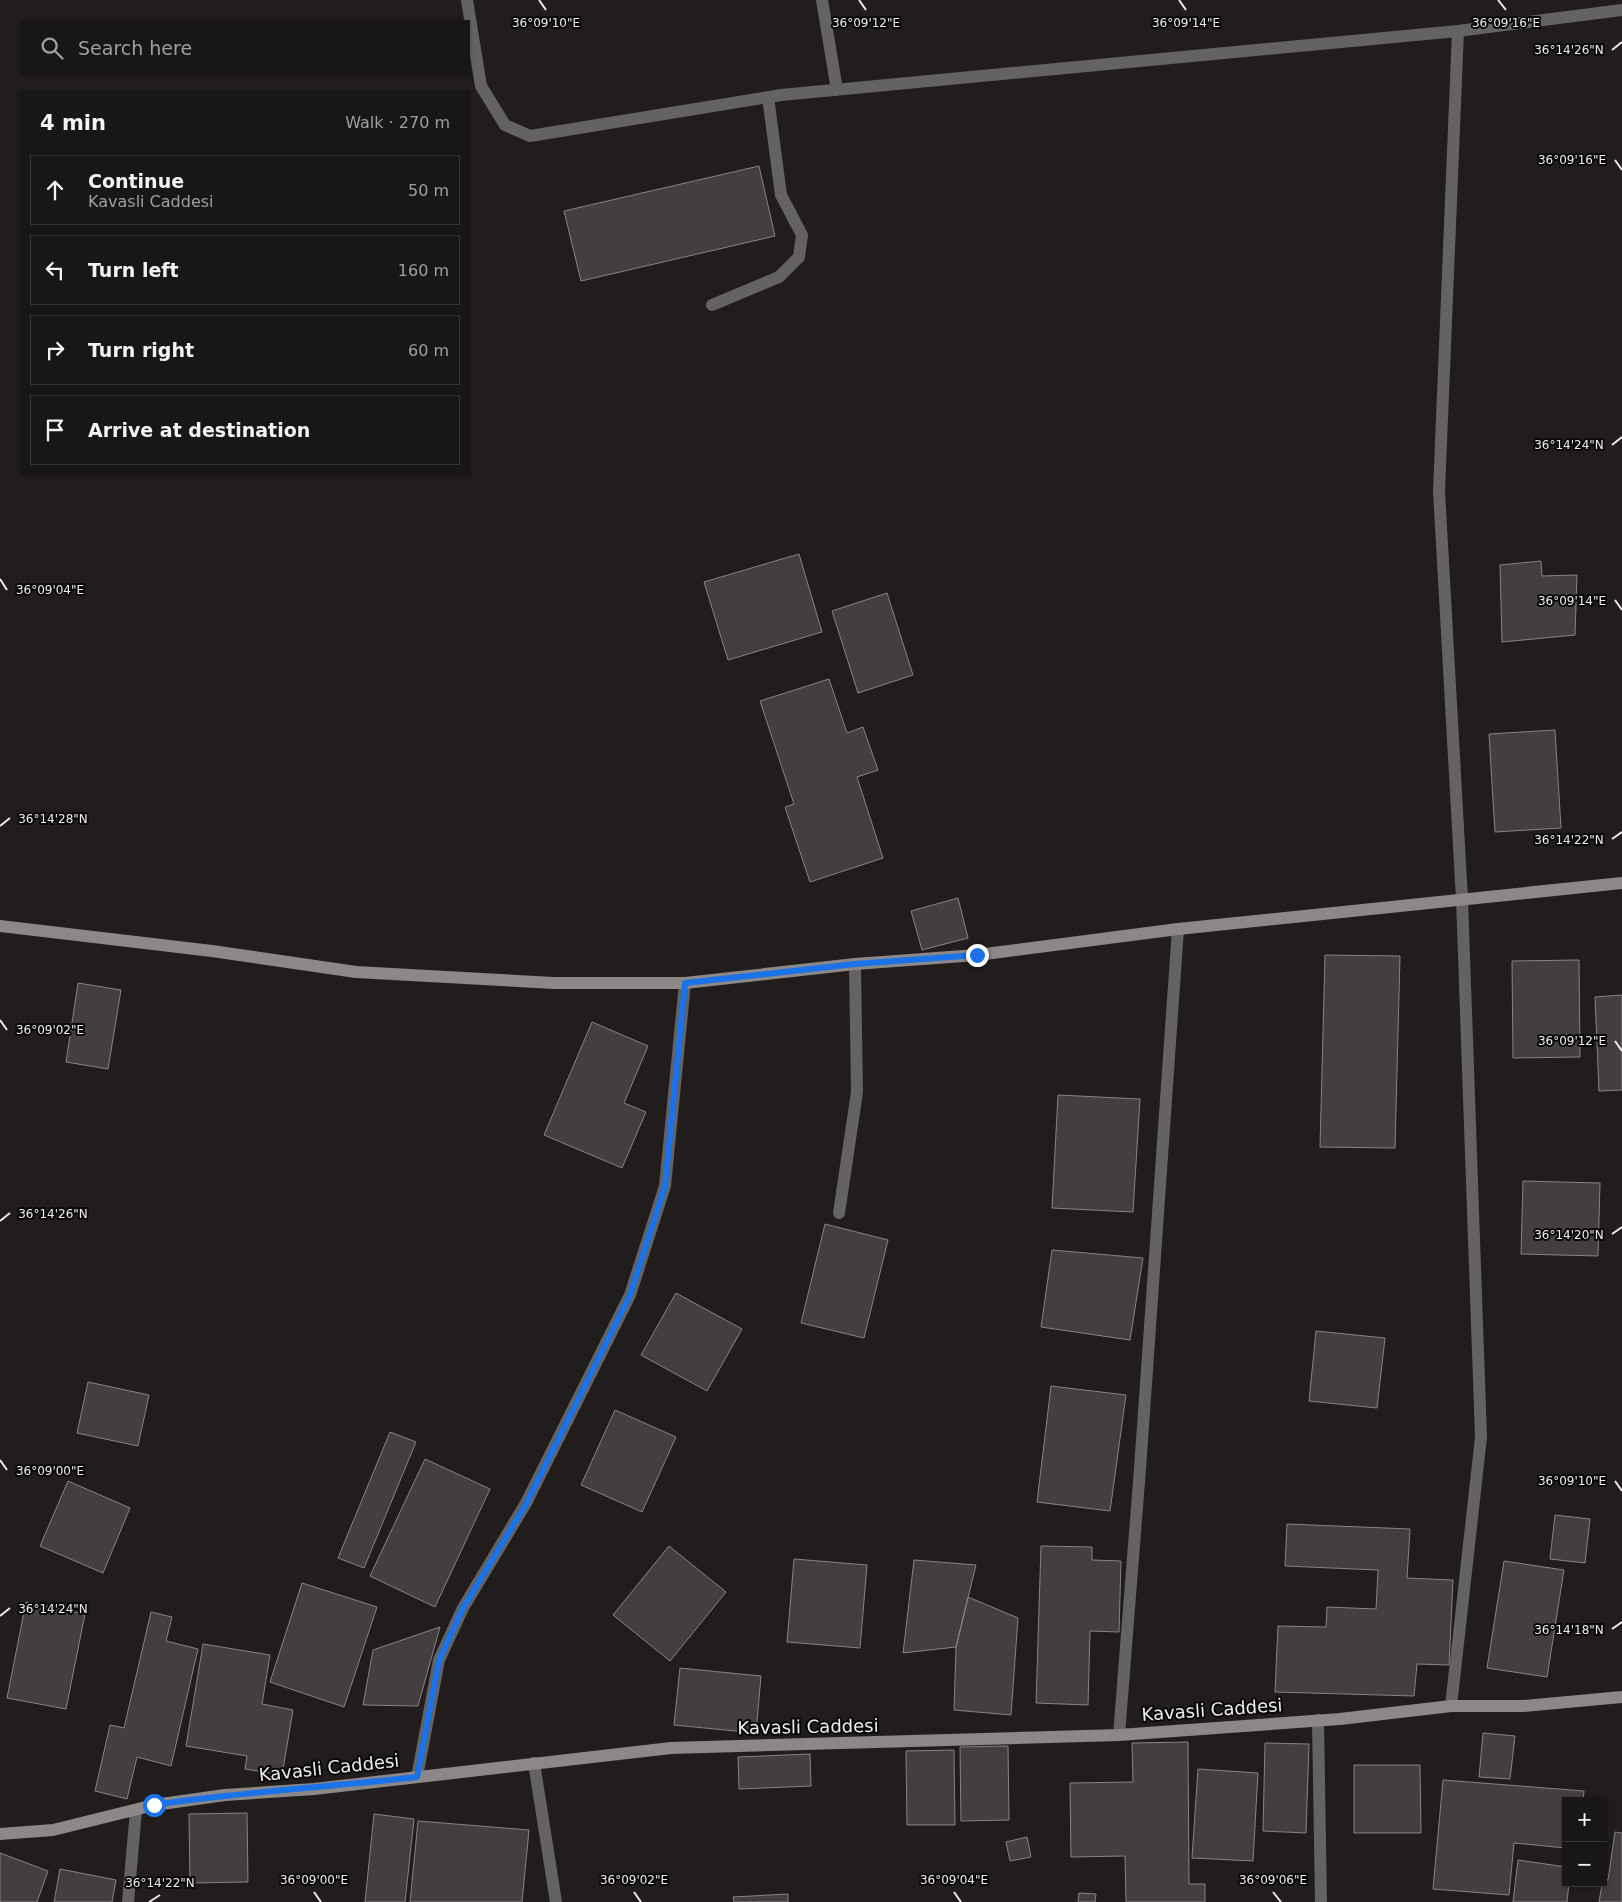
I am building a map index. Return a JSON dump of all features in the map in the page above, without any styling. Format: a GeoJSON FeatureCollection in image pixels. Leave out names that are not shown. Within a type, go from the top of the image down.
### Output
{"type":"FeatureCollection","features":[{"type":"Feature","properties":{"kind":"street"},"geometry":{"type":"LineString","coordinates":[[468,0],[482,86],[506,125],[530,136],[768,97],[1458,30],[1622,10]]}},
{"type":"Feature","properties":{"kind":"street"},"geometry":{"type":"LineString","coordinates":[[822,0],[837,90]]}},
{"type":"Feature","properties":{"kind":"street"},"geometry":{"type":"LineString","coordinates":[[1451,1706],[1481,1437],[1462,899],[1439,491],[1458,30]]}},
{"type":"Feature","properties":{"kind":"street"},"geometry":{"type":"LineString","coordinates":[[712,305],[780,277],[799,257],[802,235],[781,195],[768,97]]}},
{"type":"Feature","properties":{"kind":"street"},"geometry":{"type":"LineString","coordinates":[[0,926],[212,951],[356,972],[554,983],[685,983],[855,964],[977,955],[1178,929],[1622,883]]}},
{"type":"Feature","properties":{"kind":"street"},"geometry":{"type":"LineString","coordinates":[[1119,1735],[1140,1469],[1178,929]]}},
{"type":"Feature","properties":{"kind":"street"},"geometry":{"type":"LineString","coordinates":[[839,1213],[857,1092],[855,964]]}},
{"type":"Feature","properties":{"kind":"street"},"geometry":{"type":"LineString","coordinates":[[417,1777],[439,1660],[463,1608],[526,1504],[630,1295],[665,1186],[685,983]]}},
{"type":"Feature","properties":{"kind":"street","name":"Kavasli Caddesi"},"geometry":{"type":"LineString","coordinates":[[0,1834],[53,1830],[136,1810],[225,1795],[314,1789],[534,1762],[671,1748],[1119,1735],[1318,1720],[1451,1706],[1523,1706],[1622,1697]]}},
{"type":"Feature","properties":{"kind":"street"},"geometry":{"type":"LineString","coordinates":[[1318,1720],[1321,1902]]}},
{"type":"Feature","properties":{"kind":"street"},"geometry":{"type":"LineString","coordinates":[[534,1762],[556,1902]]}},
{"type":"Feature","properties":{"kind":"street"},"geometry":{"type":"LineString","coordinates":[[128,1902],[136,1810]]}},
{"type":"Feature","properties":{"kind":"building"},"geometry":{"type":"Polygon","coordinates":[[[759,166],[775,236],[581,281],[564,211],[759,166]]]}},
{"type":"Feature","properties":{"kind":"building"},"geometry":{"type":"Polygon","coordinates":[[[799,554],[822,632],[728,660],[704,582],[799,554]]]}},
{"type":"Feature","properties":{"kind":"building"},"geometry":{"type":"Polygon","coordinates":[[[1541,561],[1542,576],[1577,575],[1575,635],[1502,642],[1500,565],[1541,561]]]}},
{"type":"Feature","properties":{"kind":"building"},"geometry":{"type":"Polygon","coordinates":[[[887,593],[913,675],[858,693],[832,611],[887,593]]]}},
{"type":"Feature","properties":{"kind":"building"},"geometry":{"type":"Polygon","coordinates":[[[829,679],[847,733],[863,727],[878,770],[857,777],[883,858],[810,882],[785,807],[794,804],[760,701],[829,679]]]}},
{"type":"Feature","properties":{"kind":"building"},"geometry":{"type":"Polygon","coordinates":[[[1555,730],[1561,828],[1495,832],[1489,734],[1555,730]]]}},
{"type":"Feature","properties":{"kind":"building"},"geometry":{"type":"Polygon","coordinates":[[[958,898],[968,938],[922,950],[911,911],[958,898]]]}},
{"type":"Feature","properties":{"kind":"building"},"geometry":{"type":"Polygon","coordinates":[[[1325,955],[1400,956],[1395,1148],[1320,1147],[1325,955]]]}},
{"type":"Feature","properties":{"kind":"building"},"geometry":{"type":"Polygon","coordinates":[[[1579,960],[1580,1057],[1513,1058],[1512,961],[1579,960]]]}},
{"type":"Feature","properties":{"kind":"building"},"geometry":{"type":"Polygon","coordinates":[[[78,983],[121,990],[108,1069],[66,1062],[78,983]]]}},
{"type":"Feature","properties":{"kind":"building"},"geometry":{"type":"Polygon","coordinates":[[[1622,995],[1622,1090],[1599,1091],[1595,997],[1622,995]]]}},
{"type":"Feature","properties":{"kind":"building"},"geometry":{"type":"Polygon","coordinates":[[[592,1022],[648,1046],[624,1103],[646,1112],[622,1168],[544,1135],[592,1022]]]}},
{"type":"Feature","properties":{"kind":"building"},"geometry":{"type":"Polygon","coordinates":[[[1058,1095],[1140,1099],[1133,1212],[1052,1208],[1058,1095]]]}},
{"type":"Feature","properties":{"kind":"building"},"geometry":{"type":"Polygon","coordinates":[[[1523,1181],[1600,1183],[1598,1256],[1521,1254],[1523,1181]]]}},
{"type":"Feature","properties":{"kind":"building"},"geometry":{"type":"Polygon","coordinates":[[[825,1224],[888,1240],[864,1338],[801,1323],[825,1224]]]}},
{"type":"Feature","properties":{"kind":"building"},"geometry":{"type":"Polygon","coordinates":[[[1052,1250],[1143,1258],[1130,1340],[1041,1327],[1052,1250]]]}},
{"type":"Feature","properties":{"kind":"building"},"geometry":{"type":"Polygon","coordinates":[[[676,1293],[742,1329],[707,1391],[641,1355],[676,1293]]]}},
{"type":"Feature","properties":{"kind":"building"},"geometry":{"type":"Polygon","coordinates":[[[1316,1331],[1385,1338],[1377,1408],[1309,1401],[1316,1331]]]}},
{"type":"Feature","properties":{"kind":"building"},"geometry":{"type":"Polygon","coordinates":[[[88,1382],[149,1395],[138,1446],[77,1433],[88,1382]]]}},
{"type":"Feature","properties":{"kind":"building"},"geometry":{"type":"Polygon","coordinates":[[[1051,1386],[1126,1395],[1110,1511],[1037,1502],[1051,1386]]]}},
{"type":"Feature","properties":{"kind":"building"},"geometry":{"type":"Polygon","coordinates":[[[615,1410],[676,1437],[642,1512],[581,1485],[615,1410]]]}},
{"type":"Feature","properties":{"kind":"building"},"geometry":{"type":"Polygon","coordinates":[[[390,1432],[416,1442],[364,1568],[338,1558],[390,1432]]]}},
{"type":"Feature","properties":{"kind":"building"},"geometry":{"type":"Polygon","coordinates":[[[425,1459],[490,1489],[435,1607],[370,1576],[425,1459]]]}},
{"type":"Feature","properties":{"kind":"building"},"geometry":{"type":"Polygon","coordinates":[[[68,1481],[130,1508],[103,1573],[40,1546],[68,1481]]]}},
{"type":"Feature","properties":{"kind":"building"},"geometry":{"type":"Polygon","coordinates":[[[1555,1515],[1590,1519],[1585,1563],[1550,1559],[1555,1515]]]}},
{"type":"Feature","properties":{"kind":"building"},"geometry":{"type":"Polygon","coordinates":[[[1287,1524],[1410,1529],[1407,1578],[1453,1580],[1449,1665],[1417,1664],[1414,1696],[1275,1692],[1278,1626],[1326,1627],[1327,1607],[1376,1609],[1378,1570],[1285,1566],[1287,1524]]]}},
{"type":"Feature","properties":{"kind":"building"},"geometry":{"type":"Polygon","coordinates":[[[669,1546],[726,1592],[670,1661],[613,1615],[669,1546]]]}},
{"type":"Feature","properties":{"kind":"building"},"geometry":{"type":"Polygon","coordinates":[[[1041,1546],[1092,1547],[1092,1560],[1121,1561],[1119,1632],[1090,1631],[1088,1705],[1036,1703],[1041,1546]]]}},
{"type":"Feature","properties":{"kind":"building"},"geometry":{"type":"Polygon","coordinates":[[[794,1559],[867,1565],[860,1648],[787,1642],[794,1559]]]}},
{"type":"Feature","properties":{"kind":"building"},"geometry":{"type":"Polygon","coordinates":[[[914,1560],[976,1565],[956,1647],[903,1653],[914,1560]]]}},
{"type":"Feature","properties":{"kind":"building"},"geometry":{"type":"Polygon","coordinates":[[[1504,1561],[1564,1570],[1547,1677],[1487,1668],[1504,1561]]]}},
{"type":"Feature","properties":{"kind":"building"},"geometry":{"type":"Polygon","coordinates":[[[302,1583],[377,1607],[344,1707],[270,1682],[302,1583]]]}},
{"type":"Feature","properties":{"kind":"building"},"geometry":{"type":"Polygon","coordinates":[[[968,1597],[1018,1618],[1011,1715],[954,1710],[956,1647],[968,1597]]]}},
{"type":"Feature","properties":{"kind":"building"},"geometry":{"type":"Polygon","coordinates":[[[26,1602],[85,1614],[66,1709],[7,1698],[26,1602]]]}},
{"type":"Feature","properties":{"kind":"building"},"geometry":{"type":"Polygon","coordinates":[[[151,1612],[172,1617],[166,1641],[198,1649],[171,1766],[137,1757],[127,1799],[95,1791],[110,1725],[124,1728],[151,1612]]]}},
{"type":"Feature","properties":{"kind":"building"},"geometry":{"type":"Polygon","coordinates":[[[440,1627],[418,1706],[363,1705],[373,1650],[440,1627]]]}},
{"type":"Feature","properties":{"kind":"building"},"geometry":{"type":"Polygon","coordinates":[[[203,1644],[270,1655],[262,1704],[293,1710],[282,1775],[245,1769],[247,1756],[186,1746],[203,1644]]]}},
{"type":"Feature","properties":{"kind":"building"},"geometry":{"type":"Polygon","coordinates":[[[680,1668],[761,1676],[756,1733],[674,1725],[680,1668]]]}},
{"type":"Feature","properties":{"kind":"building"},"geometry":{"type":"Polygon","coordinates":[[[1483,1733],[1515,1736],[1510,1779],[1479,1777],[1483,1733]]]}},
{"type":"Feature","properties":{"kind":"building"},"geometry":{"type":"Polygon","coordinates":[[[1188,1742],[1189,1884],[1205,1884],[1205,1902],[1126,1902],[1125,1856],[1071,1857],[1070,1783],[1133,1782],[1132,1743],[1188,1742]]]}},
{"type":"Feature","properties":{"kind":"building"},"geometry":{"type":"Polygon","coordinates":[[[1265,1743],[1309,1744],[1306,1833],[1263,1831],[1265,1743]]]}},
{"type":"Feature","properties":{"kind":"building"},"geometry":{"type":"Polygon","coordinates":[[[1008,1746],[1009,1820],[961,1821],[960,1747],[1008,1746]]]}},
{"type":"Feature","properties":{"kind":"building"},"geometry":{"type":"Polygon","coordinates":[[[954,1750],[955,1825],[907,1825],[906,1751],[954,1750]]]}},
{"type":"Feature","properties":{"kind":"building"},"geometry":{"type":"Polygon","coordinates":[[[810,1754],[811,1786],[739,1789],[738,1757],[810,1754]]]}},
{"type":"Feature","properties":{"kind":"building"},"geometry":{"type":"Polygon","coordinates":[[[1354,1765],[1420,1765],[1421,1833],[1354,1833],[1354,1765]]]}},
{"type":"Feature","properties":{"kind":"building"},"geometry":{"type":"Polygon","coordinates":[[[1198,1769],[1258,1773],[1253,1861],[1192,1858],[1198,1769]]]}},
{"type":"Feature","properties":{"kind":"building"},"geometry":{"type":"Polygon","coordinates":[[[1443,1780],[1584,1791],[1583,1797],[1562,1797],[1562,1848],[1514,1843],[1509,1895],[1433,1889],[1443,1780]]]}},
{"type":"Feature","properties":{"kind":"building"},"geometry":{"type":"Polygon","coordinates":[[[247,1813],[248,1882],[190,1883],[189,1814],[247,1813]]]}},
{"type":"Feature","properties":{"kind":"building"},"geometry":{"type":"Polygon","coordinates":[[[374,1814],[414,1819],[405,1902],[365,1902],[374,1814]]]}},
{"type":"Feature","properties":{"kind":"building"},"geometry":{"type":"Polygon","coordinates":[[[418,1821],[529,1830],[522,1902],[410,1902],[418,1821]]]}},
{"type":"Feature","properties":{"kind":"building"},"geometry":{"type":"Polygon","coordinates":[[[1615,1832],[1622,1833],[1622,1902],[1599,1902],[1602,1887],[1607,1887],[1615,1832]]]}},
{"type":"Feature","properties":{"kind":"building"},"geometry":{"type":"Polygon","coordinates":[[[1027,1837],[1031,1857],[1010,1861],[1006,1842],[1027,1837]]]}},
{"type":"Feature","properties":{"kind":"building"},"geometry":{"type":"Polygon","coordinates":[[[0,1853],[48,1871],[37,1902],[0,1902],[0,1853]]]}},
{"type":"Feature","properties":{"kind":"building"},"geometry":{"type":"Polygon","coordinates":[[[1518,1860],[1562,1866],[1562,1887],[1569,1887],[1567,1902],[1513,1902],[1518,1860]]]}},
{"type":"Feature","properties":{"kind":"building"},"geometry":{"type":"Polygon","coordinates":[[[60,1869],[116,1880],[112,1902],[54,1902],[60,1869]]]}},
{"type":"Feature","properties":{"kind":"building"},"geometry":{"type":"Polygon","coordinates":[[[1079,1893],[1096,1894],[1095,1902],[1078,1902],[1079,1893]]]}},
{"type":"Feature","properties":{"kind":"building"},"geometry":{"type":"Polygon","coordinates":[[[788,1894],[788,1902],[734,1902],[733,1897],[788,1894]]]}},
{"type":"Feature","properties":{"kind":"route"},"geometry":{"type":"LineString","coordinates":[[154,1805],[225,1795],[314,1789],[417,1777],[439,1660],[463,1608],[526,1504],[560,1431],[630,1295],[665,1186],[672,1098],[685,983],[855,964],[977,955]]}}]}
